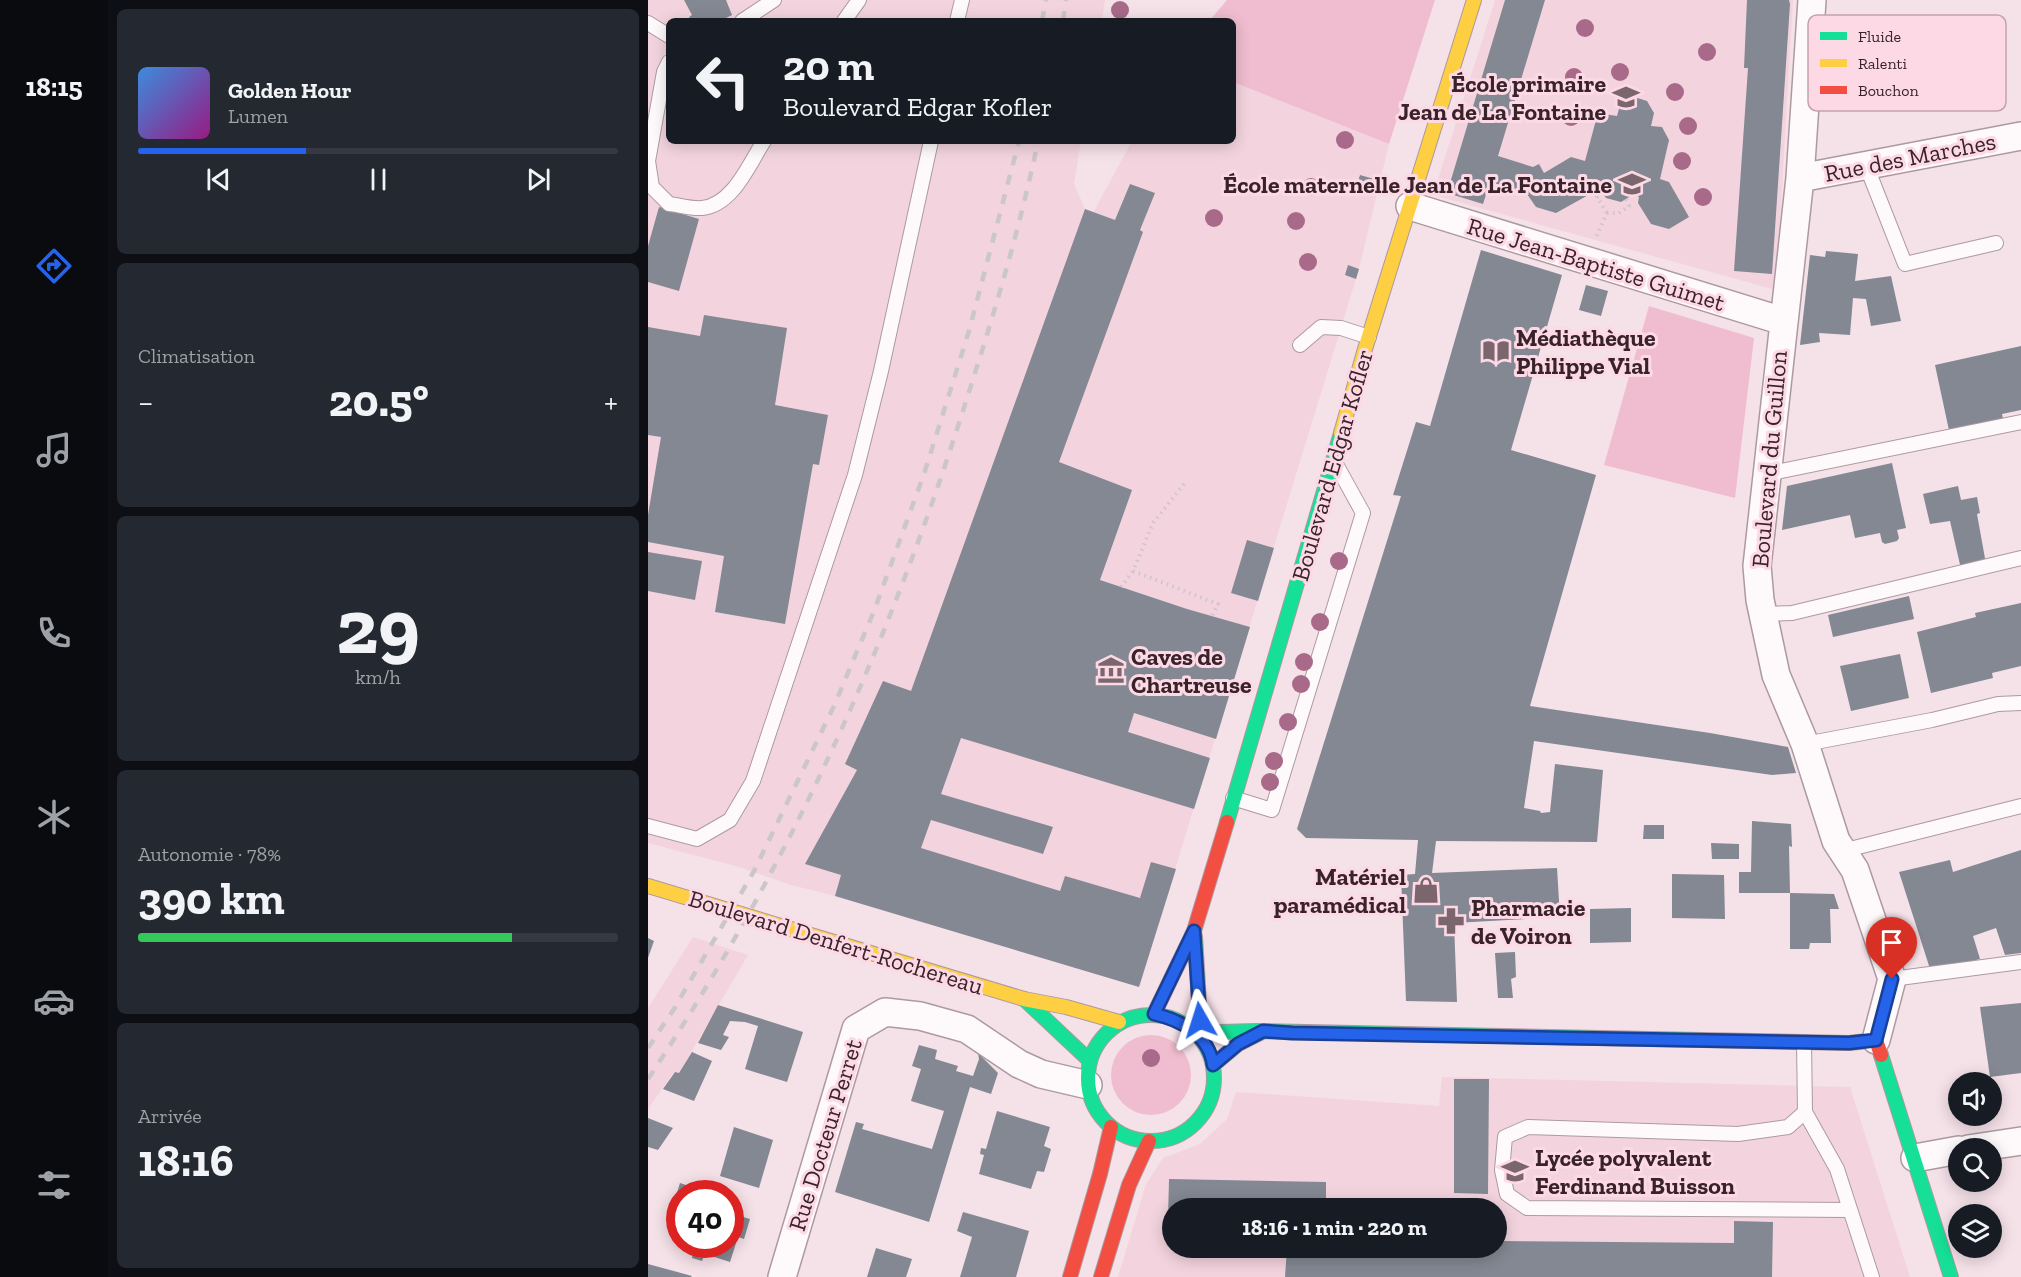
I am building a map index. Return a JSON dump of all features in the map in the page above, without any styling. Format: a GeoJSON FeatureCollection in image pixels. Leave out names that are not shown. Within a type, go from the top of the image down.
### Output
{"type":"FeatureCollection","features":[{"type":"Feature","properties":{"kind":"street","name":"Boulevard Edgar Kofler"},"geometry":{"type":"LineString","coordinates":[[1154,1014],[1194,931],[1313,534],[1369,337],[1474,0]]}},
{"type":"Feature","properties":{"kind":"street","name":"Boulevard du Guillon"},"geometry":{"type":"LineString","coordinates":[[1811,15],[1812,0]]}},
{"type":"Feature","properties":{"kind":"street","name":"Boulevard du Guillon"},"geometry":{"type":"LineString","coordinates":[[1808,59],[1800,178],[1757,566],[1762,614],[1776,675],[1804,744],[1836,841],[1855,870],[1892,979]]}},
{"type":"Feature","properties":{"kind":"street","name":"Rue des Marches"},"geometry":{"type":"LineString","coordinates":[[1800,178],[2021,136]]}},
{"type":"Feature","properties":{"kind":"street","name":"Rue Jean-Baptiste Guimet"},"geometry":{"type":"LineString","coordinates":[[1410,206],[1783,321]]}},
{"type":"Feature","properties":{"kind":"street","name":"Boulevard Denfert-Rochereau"},"geometry":{"type":"LineString","coordinates":[[648,886],[1024,999],[1066,1007],[1119,1022]]}},
{"type":"Feature","properties":{"kind":"street","name":"Boulevard Edgar Kofler"},"geometry":{"type":"LineString","coordinates":[[1194,931],[1200,1020],[1196,1034]]}},
{"type":"Feature","properties":{"kind":"street"},"geometry":{"type":"LineString","coordinates":[[1892,979],[1876,1040],[1951,1277]]}},
{"type":"Feature","properties":{"kind":"street","name":"Boulevard Denfert-Rochereau"},"geometry":{"type":"LineString","coordinates":[[1024,999],[1056,1027],[1089,1073]]}},
{"type":"Feature","properties":{"kind":"street","name":"Rue Docteur Perret"},"geometry":{"type":"LineString","coordinates":[[783,1277],[856,1029],[885,1012],[920,1016],[967,1029],[1019,1064],[1041,1074],[1089,1073]]}},
{"type":"Feature","properties":{"kind":"street"},"geometry":{"type":"LineString","coordinates":[[1154,1014],[1173,1018],[1190,1027],[1206,1046],[1215,1079],[1211,1099],[1202,1116],[1187,1130],[1168,1139],[1149,1141],[1128,1137],[1111,1127],[1095,1108],[1089,1073],[1100,1039],[1119,1022],[1136,1016],[1154,1014]]}},
{"type":"Feature","properties":{"kind":"street"},"geometry":{"type":"LineString","coordinates":[[1196,1034],[1255,1029],[1292,1033],[1849,1043],[1876,1040]]}},
{"type":"Feature","properties":{"kind":"street"},"geometry":{"type":"LineString","coordinates":[[1213,1065],[1238,1044],[1263,1031]]}},
{"type":"Feature","properties":{"kind":"street"},"geometry":{"type":"LineString","coordinates":[[1070,1277],[1111,1127]]}},
{"type":"Feature","properties":{"kind":"street"},"geometry":{"type":"LineString","coordinates":[[1101,1277],[1129,1185],[1149,1141]]}},
{"type":"Feature","properties":{"kind":"street"},"geometry":{"type":"LineString","coordinates":[[2002,1144],[2021,1141]]}},
{"type":"Feature","properties":{"kind":"street"},"geometry":{"type":"LineString","coordinates":[[1915,1158],[1948,1152]]}},
{"type":"Feature","properties":{"kind":"lane"},"geometry":{"type":"LineString","coordinates":[[747,18],[774,0]]}},
{"type":"Feature","properties":{"kind":"lane"},"geometry":{"type":"LineString","coordinates":[[846,18],[859,0]]}},
{"type":"Feature","properties":{"kind":"lane"},"geometry":{"type":"LineString","coordinates":[[958,18],[962,0]]}},
{"type":"Feature","properties":{"kind":"lane"},"geometry":{"type":"LineString","coordinates":[[648,23],[666,34]]}},
{"type":"Feature","properties":{"kind":"lane"},"geometry":{"type":"LineString","coordinates":[[666,68],[648,161],[652,187],[669,204],[702,208],[720,202],[735,186],[762,144]]}},
{"type":"Feature","properties":{"kind":"lane"},"geometry":{"type":"LineString","coordinates":[[648,826],[697,839],[730,820],[753,781],[855,475],[881,371],[930,144]]}},
{"type":"Feature","properties":{"kind":"lane"},"geometry":{"type":"LineString","coordinates":[[1866,165],[1905,264],[1996,243]]}},
{"type":"Feature","properties":{"kind":"lane"},"geometry":{"type":"LineString","coordinates":[[1300,345],[1321,327],[1341,328],[1369,337]]}},
{"type":"Feature","properties":{"kind":"lane"},"geometry":{"type":"LineString","coordinates":[[1766,474],[2021,422]]}},
{"type":"Feature","properties":{"kind":"lane"},"geometry":{"type":"LineString","coordinates":[[1233,798],[1272,810],[1363,513],[1333,459]]}},
{"type":"Feature","properties":{"kind":"lane"},"geometry":{"type":"LineString","coordinates":[[1762,614],[1791,614],[2021,558]]}},
{"type":"Feature","properties":{"kind":"lane"},"geometry":{"type":"LineString","coordinates":[[1804,744],[1932,720],[1998,704],[2021,703]]}},
{"type":"Feature","properties":{"kind":"lane"},"geometry":{"type":"LineString","coordinates":[[1842,850],[2021,806]]}},
{"type":"Feature","properties":{"kind":"lane"},"geometry":{"type":"LineString","coordinates":[[1892,979],[2021,962]]}},
{"type":"Feature","properties":{"kind":"lane"},"geometry":{"type":"LineString","coordinates":[[1803,1042],[1805,1112],[1837,1169],[1872,1277]]}},
{"type":"Feature","properties":{"kind":"lane"},"geometry":{"type":"LineString","coordinates":[[1805,1112],[1788,1127],[1738,1134],[1528,1127],[1505,1137],[1502,1170],[1507,1194],[1527,1208],[1851,1210]]}},
{"type":"Feature","properties":{"kind":"path"},"geometry":{"type":"LineString","coordinates":[[1603,193],[1597,197],[1607,213]]}},
{"type":"Feature","properties":{"kind":"path"},"geometry":{"type":"LineString","coordinates":[[1607,213],[1619,213],[1629,206],[1626,199]]}},
{"type":"Feature","properties":{"kind":"path"},"geometry":{"type":"LineString","coordinates":[[1594,242],[1607,213]]}},
{"type":"Feature","properties":{"kind":"path"},"geometry":{"type":"LineString","coordinates":[[1121,587],[1133,570],[1153,523],[1184,484]]}},
{"type":"Feature","properties":{"kind":"path"},"geometry":{"type":"LineString","coordinates":[[1133,570],[1218,604],[1212,616]]}},
{"type":"Feature","properties":{"kind":"shaded area"},"geometry":{"type":"Polygon","coordinates":[[[648,0],[1105,0],[1102,18],[666,18],[666,144],[1081,144],[1074,184],[1085,209],[1093,213],[1130,144],[1236,144],[1236,83],[1389,144],[1359,269],[1139,987],[835,896],[791,885],[739,867],[648,843],[648,0]]]}},
{"type":"Feature","properties":{"kind":"shaded area"},"geometry":{"type":"Polygon","coordinates":[[[1227,0],[1435,0],[1389,144],[1236,83],[1236,18],[1212,18],[1227,0]]]}},
{"type":"Feature","properties":{"kind":"shaded area","name":"École primaire Jean de La Fontaine"},"geometry":{"type":"Polygon","coordinates":[[[1495,0],[1793,0],[1776,290],[1433,195],[1495,0]]]}},
{"type":"Feature","properties":{"kind":"shaded area"},"geometry":{"type":"Polygon","coordinates":[[[1649,306],[1754,338],[1735,498],[1604,465],[1649,306]]]}},
{"type":"Feature","properties":{"kind":"shaded area"},"geometry":{"type":"Polygon","coordinates":[[[693,937],[748,955],[679,1073],[674,1072],[648,1109],[648,1008],[693,937]]]}},
{"type":"Feature","properties":{"kind":"shaded area"},"geometry":{"type":"Polygon","coordinates":[[[1151,1035],[1166,1038],[1179,1047],[1188,1060],[1191,1075],[1188,1090],[1179,1103],[1166,1112],[1151,1115],[1136,1112],[1123,1103],[1114,1090],[1111,1075],[1114,1060],[1123,1047],[1136,1038],[1151,1035]]]}},
{"type":"Feature","properties":{"kind":"shaded area","name":"Lycée polyvalent Ferdinand Buisson"},"geometry":{"type":"Polygon","coordinates":[[[1442,1077],[1850,1087],[1910,1277],[1118,1277],[1146,1184],[1163,1158],[1200,1144],[1227,1119],[1236,1092],[1439,1106],[1442,1077]]]}},
{"type":"Feature","properties":{"kind":"building"},"geometry":{"type":"Polygon","coordinates":[[[684,0],[726,0],[732,15],[726,18],[690,18],[692,15],[684,0]]]}},
{"type":"Feature","properties":{"kind":"building"},"geometry":{"type":"Polygon","coordinates":[[[1505,0],[1545,0],[1498,156],[1533,167],[1539,164],[1544,173],[1571,157],[1585,161],[1596,120],[1604,114],[1617,116],[1620,105],[1631,96],[1647,101],[1654,113],[1651,126],[1662,127],[1669,140],[1660,179],[1669,182],[1689,217],[1669,229],[1651,224],[1638,203],[1639,197],[1634,194],[1621,202],[1606,198],[1596,183],[1592,193],[1556,213],[1536,207],[1527,194],[1490,182],[1483,204],[1447,193],[1505,0]]]}},
{"type":"Feature","properties":{"kind":"building"},"geometry":{"type":"Polygon","coordinates":[[[1747,0],[1789,0],[1790,4],[1772,274],[1734,271],[1748,68],[1744,68],[1747,0]]]}},
{"type":"Feature","properties":{"kind":"building"},"geometry":{"type":"Polygon","coordinates":[[[1360,175],[1381,181],[1377,194],[1356,188],[1360,175]]]}},
{"type":"Feature","properties":{"kind":"building"},"geometry":{"type":"Polygon","coordinates":[[[1130,184],[1155,193],[1140,230],[1143,232],[1059,462],[1132,490],[1100,580],[1250,627],[1216,739],[1134,713],[1128,732],[1210,758],[1194,809],[961,738],[941,794],[1053,827],[1043,854],[931,820],[921,848],[1060,891],[1065,876],[1140,898],[1151,862],[1176,869],[1139,987],[835,896],[841,875],[805,864],[857,770],[845,764],[883,681],[911,691],[1085,209],[1115,220],[1130,184]]]}},
{"type":"Feature","properties":{"kind":"building"},"geometry":{"type":"Polygon","coordinates":[[[659,207],[699,219],[679,291],[648,282],[648,246],[659,207]]]}},
{"type":"Feature","properties":{"kind":"building"},"geometry":{"type":"Polygon","coordinates":[[[1481,250],[1562,275],[1511,450],[1596,475],[1530,706],[1788,747],[1796,773],[1772,775],[1534,741],[1524,808],[1541,813],[1550,812],[1555,764],[1603,770],[1597,842],[1436,841],[1432,873],[1557,868],[1560,917],[1454,923],[1457,1002],[1406,1001],[1401,875],[1415,874],[1418,840],[1306,838],[1297,829],[1401,496],[1393,495],[1416,422],[1430,426],[1481,250]]]}},
{"type":"Feature","properties":{"kind":"building"},"geometry":{"type":"Polygon","coordinates":[[[1826,251],[1858,254],[1855,281],[1891,276],[1901,321],[1871,326],[1866,299],[1853,298],[1850,335],[1819,333],[1820,342],[1800,345],[1810,255],[1825,257],[1826,251]]]}},
{"type":"Feature","properties":{"kind":"building"},"geometry":{"type":"Polygon","coordinates":[[[1348,265],[1359,269],[1356,279],[1345,275],[1348,265]]]}},
{"type":"Feature","properties":{"kind":"building"},"geometry":{"type":"Polygon","coordinates":[[[1586,285],[1608,291],[1601,316],[1579,310],[1586,285]]]}},
{"type":"Feature","properties":{"kind":"building"},"geometry":{"type":"Polygon","coordinates":[[[704,315],[787,328],[775,405],[828,415],[819,465],[813,464],[785,624],[715,612],[724,556],[648,542],[648,515],[661,437],[648,435],[648,327],[700,336],[704,315]]]}},
{"type":"Feature","properties":{"kind":"building"},"geometry":{"type":"Polygon","coordinates":[[[2021,346],[2021,410],[2002,414],[2004,423],[1950,435],[1935,365],[2021,346]]]}},
{"type":"Feature","properties":{"kind":"building"},"geometry":{"type":"Polygon","coordinates":[[[1892,463],[1906,528],[1897,530],[1899,538],[1897,541],[1885,544],[1882,542],[1880,533],[1855,538],[1850,515],[1782,530],[1787,486],[1892,463]]]}},
{"type":"Feature","properties":{"kind":"building"},"geometry":{"type":"Polygon","coordinates":[[[1958,486],[1961,500],[1977,497],[1980,513],[1977,514],[1986,564],[1961,569],[1950,521],[1930,524],[1923,494],[1958,486]]]}},
{"type":"Feature","properties":{"kind":"building"},"geometry":{"type":"Polygon","coordinates":[[[1247,540],[1274,548],[1258,601],[1231,593],[1247,540]]]}},
{"type":"Feature","properties":{"kind":"building"},"geometry":{"type":"Polygon","coordinates":[[[648,552],[702,561],[695,600],[648,591],[648,552]]]}},
{"type":"Feature","properties":{"kind":"building"},"geometry":{"type":"Polygon","coordinates":[[[1909,596],[1914,619],[1833,637],[1828,615],[1909,596]]]}},
{"type":"Feature","properties":{"kind":"building"},"geometry":{"type":"Polygon","coordinates":[[[2021,603],[2021,666],[1992,673],[1993,678],[1931,693],[1917,632],[1976,617],[1975,613],[2021,603]]]}},
{"type":"Feature","properties":{"kind":"building"},"geometry":{"type":"Polygon","coordinates":[[[1900,654],[1909,698],[1851,711],[1840,666],[1900,654]]]}},
{"type":"Feature","properties":{"kind":"building"},"geometry":{"type":"Polygon","coordinates":[[[1752,821],[1791,824],[1790,893],[1739,893],[1739,872],[1751,872],[1752,821]]]}},
{"type":"Feature","properties":{"kind":"building"},"geometry":{"type":"Polygon","coordinates":[[[1644,825],[1664,825],[1664,839],[1643,839],[1644,825]]]}},
{"type":"Feature","properties":{"kind":"building"},"geometry":{"type":"Polygon","coordinates":[[[1711,843],[1739,844],[1739,859],[1712,859],[1711,843]]]}},
{"type":"Feature","properties":{"kind":"building"},"geometry":{"type":"Polygon","coordinates":[[[2021,850],[2021,953],[2005,955],[1996,928],[1973,936],[1980,959],[1931,972],[1899,872],[1950,860],[1953,872],[2021,850]]]}},
{"type":"Feature","properties":{"kind":"building"},"geometry":{"type":"Polygon","coordinates":[[[1672,874],[1724,875],[1725,919],[1672,918],[1672,874]]]}},
{"type":"Feature","properties":{"kind":"building"},"geometry":{"type":"Polygon","coordinates":[[[1790,893],[1834,894],[1839,909],[1830,909],[1831,943],[1810,943],[1809,949],[1790,949],[1790,893]]]}},
{"type":"Feature","properties":{"kind":"building"},"geometry":{"type":"Polygon","coordinates":[[[1631,908],[1631,942],[1590,943],[1590,909],[1631,908]]]}},
{"type":"Feature","properties":{"kind":"building"},"geometry":{"type":"Polygon","coordinates":[[[648,938],[654,941],[648,958],[648,938]]]}},
{"type":"Feature","properties":{"kind":"building"},"geometry":{"type":"Polygon","coordinates":[[[1515,952],[1516,977],[1511,979],[1513,998],[1498,998],[1495,953],[1515,952]]]}},
{"type":"Feature","properties":{"kind":"building"},"geometry":{"type":"Polygon","coordinates":[[[2021,1003],[2021,1073],[2002,1075],[2002,1072],[1989,1072],[1980,1007],[2021,1003]]]}},
{"type":"Feature","properties":{"kind":"building"},"geometry":{"type":"Polygon","coordinates":[[[718,1005],[803,1032],[787,1082],[745,1069],[758,1026],[730,1021],[723,1035],[729,1037],[721,1050],[698,1043],[718,1005]]]}},
{"type":"Feature","properties":{"kind":"building"},"geometry":{"type":"Polygon","coordinates":[[[919,1045],[937,1050],[935,1059],[958,1066],[956,1071],[973,1076],[979,1059],[978,1053],[998,1073],[991,1094],[970,1087],[929,1222],[835,1192],[856,1122],[864,1124],[862,1129],[932,1149],[944,1111],[911,1101],[921,1069],[912,1066],[919,1045]]]}},
{"type":"Feature","properties":{"kind":"building"},"geometry":{"type":"Polygon","coordinates":[[[692,1052],[712,1061],[694,1101],[663,1089],[675,1072],[679,1073],[692,1052]]]}},
{"type":"Feature","properties":{"kind":"building"},"geometry":{"type":"Polygon","coordinates":[[[1454,1079],[1489,1079],[1488,1194],[1454,1193],[1454,1079]]]}},
{"type":"Feature","properties":{"kind":"building"},"geometry":{"type":"Polygon","coordinates":[[[997,1111],[1050,1127],[1044,1146],[1051,1149],[1044,1172],[1037,1171],[1031,1189],[979,1174],[984,1155],[980,1154],[981,1148],[986,1149],[997,1111]]]}},
{"type":"Feature","properties":{"kind":"building"},"geometry":{"type":"Polygon","coordinates":[[[648,1118],[673,1128],[658,1150],[648,1147],[648,1118]]]}},
{"type":"Feature","properties":{"kind":"building"},"geometry":{"type":"Polygon","coordinates":[[[734,1127],[773,1140],[759,1188],[744,1183],[744,1180],[733,1180],[720,1176],[734,1127]]]}},
{"type":"Feature","properties":{"kind":"building"},"geometry":{"type":"Polygon","coordinates":[[[1169,1179],[1326,1182],[1326,1198],[1169,1198],[1169,1179]]]}},
{"type":"Feature","properties":{"kind":"building"},"geometry":{"type":"Polygon","coordinates":[[[963,1212],[1029,1231],[1016,1277],[960,1277],[972,1237],[957,1231],[963,1212]]]}},
{"type":"Feature","properties":{"kind":"building"},"geometry":{"type":"Polygon","coordinates":[[[744,1217],[750,1219],[744,1239],[744,1217]]]}},
{"type":"Feature","properties":{"kind":"building"},"geometry":{"type":"Polygon","coordinates":[[[1734,1221],[1773,1222],[1772,1277],[1285,1277],[1286,1258],[1507,1258],[1507,1241],[1734,1243],[1734,1221]]]}},
{"type":"Feature","properties":{"kind":"building"},"geometry":{"type":"Polygon","coordinates":[[[876,1248],[912,1259],[906,1277],[867,1277],[876,1248]]]}},
{"type":"Feature","properties":{"kind":"building"},"geometry":{"type":"Polygon","coordinates":[[[718,1258],[731,1258],[730,1262],[718,1258]]]}},
{"type":"Feature","properties":{"kind":"building"},"geometry":{"type":"Polygon","coordinates":[[[648,1264],[692,1276],[648,1277],[648,1264]]]}},
{"type":"Feature","properties":{"kind":"railway"},"geometry":{"type":"LineString","coordinates":[[1043,18],[1046,0]]}},
{"type":"Feature","properties":{"kind":"railway"},"geometry":{"type":"LineString","coordinates":[[1063,18],[1066,0]]}},
{"type":"Feature","properties":{"kind":"railway"},"geometry":{"type":"LineString","coordinates":[[648,1048],[674,1009],[754,871],[834,706],[874,611],[924,474],[969,331],[1018,144]]}},
{"type":"Feature","properties":{"kind":"railway"},"geometry":{"type":"LineString","coordinates":[[648,1079],[747,917],[791,834],[870,665],[905,578],[967,398],[1006,271],[1037,144]]}},
{"type":"Feature","properties":{"kind":"traffic: fast"},"geometry":{"type":"LineString","coordinates":[[1227,822],[1341,433]]}},
{"type":"Feature","properties":{"kind":"traffic: fast"},"geometry":{"type":"LineString","coordinates":[[1195,936],[1200,1020],[1195,1033]]}},
{"type":"Feature","properties":{"kind":"traffic: fast"},"geometry":{"type":"LineString","coordinates":[[1024,999],[1090,1061]]}},
{"type":"Feature","properties":{"kind":"traffic: fast"},"geometry":{"type":"LineString","coordinates":[[1151,1015],[1175,1020],[1196,1033],[1209,1054],[1214,1078],[1209,1102],[1196,1123],[1175,1136],[1151,1141],[1127,1136],[1106,1123],[1093,1102],[1088,1078],[1093,1054],[1106,1033],[1127,1020],[1151,1015]]}},
{"type":"Feature","properties":{"kind":"traffic: fast"},"geometry":{"type":"LineString","coordinates":[[1196,1035],[1256,1031],[1701,1040]]}},
{"type":"Feature","properties":{"kind":"traffic: fast"},"geometry":{"type":"LineString","coordinates":[[1213,1065],[1238,1044],[1264,1031]]}},
{"type":"Feature","properties":{"kind":"traffic: fast"},"geometry":{"type":"LineString","coordinates":[[1881,1055],[1951,1277]]}},
{"type":"Feature","properties":{"kind":"traffic: slow"},"geometry":{"type":"LineString","coordinates":[[1341,433],[1474,0]]}},
{"type":"Feature","properties":{"kind":"traffic: slow"},"geometry":{"type":"LineString","coordinates":[[648,886],[1024,999],[1066,1007],[1119,1022]]}},
{"type":"Feature","properties":{"kind":"traffic: jam"},"geometry":{"type":"LineString","coordinates":[[1154,1014],[1194,931],[1227,822]]}},
{"type":"Feature","properties":{"kind":"traffic: jam"},"geometry":{"type":"LineString","coordinates":[[1701,1040],[1849,1043],[1876,1040],[1881,1055]]}},
{"type":"Feature","properties":{"kind":"traffic: jam"},"geometry":{"type":"LineString","coordinates":[[1070,1277],[1111,1127]]}},
{"type":"Feature","properties":{"kind":"traffic: jam"},"geometry":{"type":"LineString","coordinates":[[1101,1277],[1129,1185],[1149,1141]]}},
{"type":"Feature","properties":{"kind":"place","name":"École primaire Jean de La Fontaine"},"geometry":{"type":"Point","coordinates":[1626,97]}},
{"type":"Feature","properties":{"kind":"place","name":"École maternelle Jean de La Fontaine"},"geometry":{"type":"Point","coordinates":[1632,184]}},
{"type":"Feature","properties":{"kind":"place","name":"Médiathèque Philippe Vial"},"geometry":{"type":"Point","coordinates":[1496,351]}},
{"type":"Feature","properties":{"kind":"place","name":"Caves de Chartreuse"},"geometry":{"type":"Point","coordinates":[1111,670]}},
{"type":"Feature","properties":{"kind":"place","name":"Matériel paramédical"},"geometry":{"type":"Point","coordinates":[1426,890]}},
{"type":"Feature","properties":{"kind":"place","name":"Pharmacie de Voiron"},"geometry":{"type":"Point","coordinates":[1451,921]}},
{"type":"Feature","properties":{"kind":"place","name":"Lycée polyvalent Ferdinand Buisson"},"geometry":{"type":"Point","coordinates":[1515,1171]}},
{"type":"Feature","properties":{"kind":"route"},"geometry":{"type":"LineString","coordinates":[[1200,1020],[1194,931],[1154,1014],[1173,1018],[1190,1027],[1206,1046],[1213,1065],[1238,1044],[1263,1031],[1849,1043],[1876,1040],[1892,979]]}}]}
